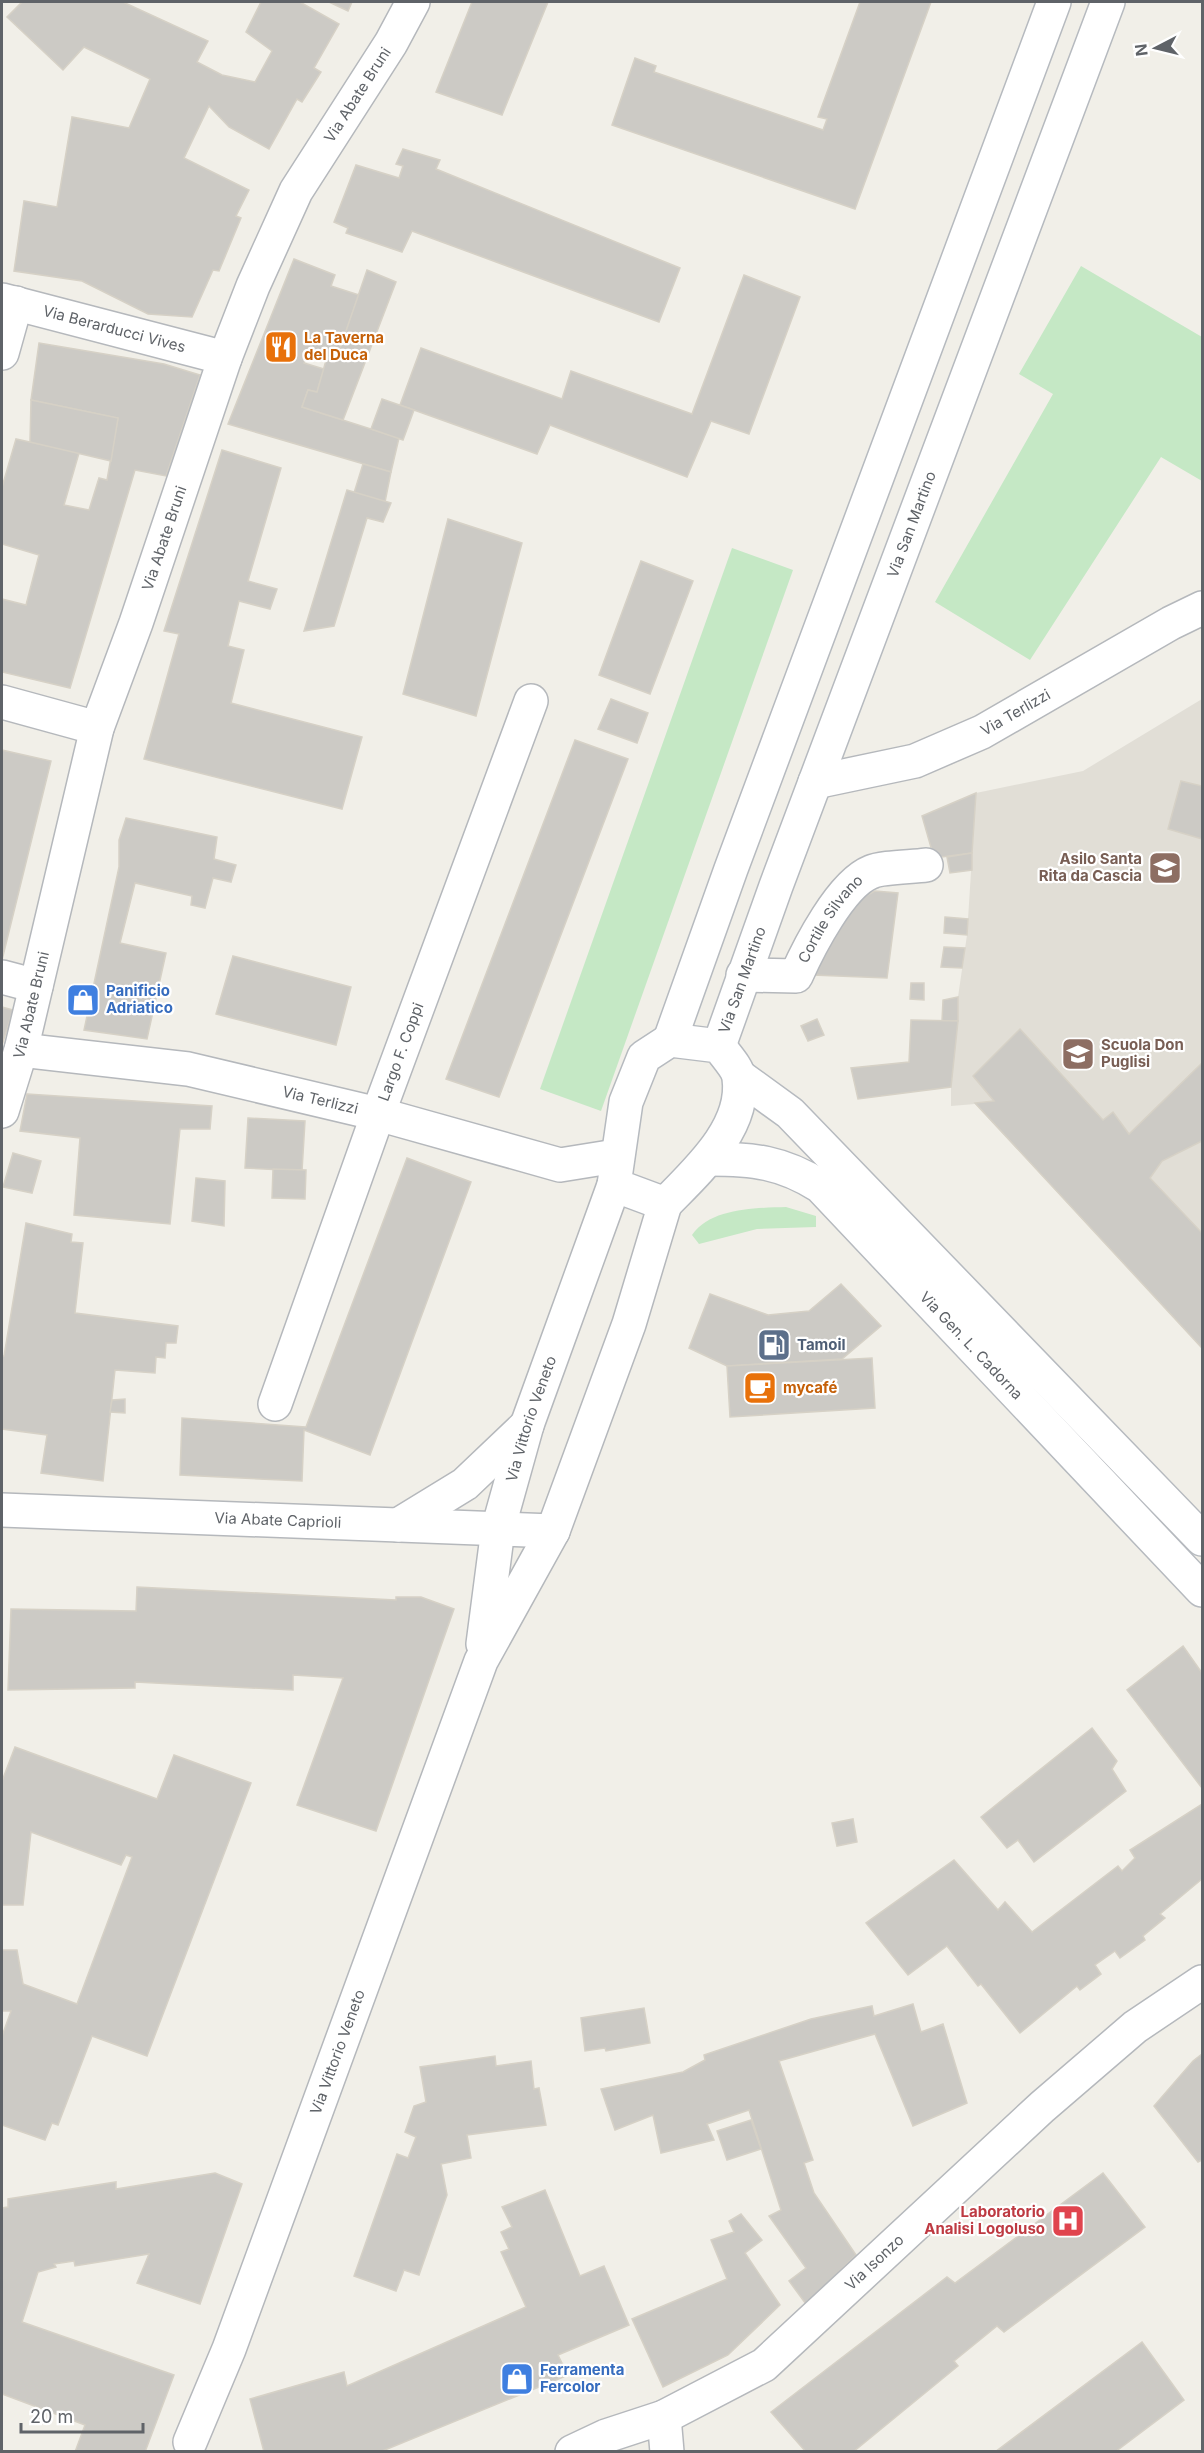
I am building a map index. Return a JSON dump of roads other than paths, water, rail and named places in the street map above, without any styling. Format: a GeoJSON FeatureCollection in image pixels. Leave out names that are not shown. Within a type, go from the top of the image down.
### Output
{"type":"FeatureCollection","features":[{"type":"Feature","properties":{"kind":"street","name":"Via Abate Bruni"},"geometry":{"type":"LineString","coordinates":[[2,1111],[21,1050],[98,728],[136,623],[225,358],[253,286],[296,191],[391,43],[413,2]]}},
{"type":"Feature","properties":{"kind":"street"},"geometry":{"type":"LineString","coordinates":[[670,1040],[719,1046],[739,1076],[738,1103],[723,1138],[709,1159],[665,1204],[615,1170],[626,1102],[644,1057],[670,1040],[730,869],[1054,2]]}},
{"type":"Feature","properties":{"kind":"street","name":"Via San Martino"},"geometry":{"type":"LineString","coordinates":[[719,1046],[743,975],[1108,2]]}},
{"type":"Feature","properties":{"kind":"street","name":"Via Berarducci Vives"},"geometry":{"type":"LineString","coordinates":[[9,302],[225,358]]}},
{"type":"Feature","properties":{"kind":"street"},"geometry":{"type":"LineString","coordinates":[[2,352],[9,302]]}},
{"type":"Feature","properties":{"kind":"street","name":"Via Terlizzi"},"geometry":{"type":"LineString","coordinates":[[815,782],[915,761],[982,732],[1171,623],[1203,608]]}},
{"type":"Feature","properties":{"kind":"street","name":"Largo F. Coppi"},"geometry":{"type":"LineString","coordinates":[[274,1404],[378,1114],[531,701]]}},
{"type":"Feature","properties":{"kind":"street"},"geometry":{"type":"LineString","coordinates":[[2,702],[98,728]]}},
{"type":"Feature","properties":{"kind":"street","name":"Cortile Silvano"},"geometry":{"type":"LineString","coordinates":[[743,975],[796,976],[808,949],[846,891],[871,872],[926,865]]}},
{"type":"Feature","properties":{"kind":"street"},"geometry":{"type":"LineString","coordinates":[[2,977],[36,986]]}},
{"type":"Feature","properties":{"kind":"street","name":"Via Terlizzi"},"geometry":{"type":"LineString","coordinates":[[21,1050],[188,1069],[378,1114],[560,1165],[615,1170]]}},
{"type":"Feature","properties":{"kind":"street","name":"Via Gen. L. Cadorna"},"geometry":{"type":"LineString","coordinates":[[739,1076],[790,1113],[1203,1539]]}},
{"type":"Feature","properties":{"kind":"street","name":"Via Gen. L. Cadorna"},"geometry":{"type":"LineString","coordinates":[[709,1159],[748,1159],[797,1172],[820,1186],[1203,1590]]}},
{"type":"Feature","properties":{"kind":"street","name":"Via Vittorio Veneto"},"geometry":{"type":"LineString","coordinates":[[481,1661],[498,1529],[527,1425],[615,1170]]}},
{"type":"Feature","properties":{"kind":"street","name":"Via Vittorio Veneto"},"geometry":{"type":"LineString","coordinates":[[189,2448],[229,2349],[481,1661],[553,1531],[629,1324],[665,1204]]}},
{"type":"Feature","properties":{"kind":"street"},"geometry":{"type":"LineString","coordinates":[[398,1525],[465,1484],[527,1425]]}},
{"type":"Feature","properties":{"kind":"street","name":"Via Abate Caprioli"},"geometry":{"type":"LineString","coordinates":[[2,1510],[553,1531]]}},
{"type":"Feature","properties":{"kind":"street","name":"Via Isonzo"},"geometry":{"type":"LineString","coordinates":[[572,2451],[606,2436],[664,2417],[764,2365],[1042,2107],[1135,2027],[1203,1982]]}},
{"type":"Feature","properties":{"kind":"street"},"geometry":{"type":"LineString","coordinates":[[664,2417],[667,2451]]}},
{"type":"Feature","properties":{"kind":"place","name":"La Taverna del Duca"},"geometry":{"type":"Point","coordinates":[281,347]}},
{"type":"Feature","properties":{"kind":"place","name":"Asilo Santa Rita da Cascia"},"geometry":{"type":"Point","coordinates":[1165,868]}},
{"type":"Feature","properties":{"kind":"place","name":"Panificio Adriatico"},"geometry":{"type":"Point","coordinates":[83,1000]}},
{"type":"Feature","properties":{"kind":"place","name":"Scuola Don Puglisi"},"geometry":{"type":"Point","coordinates":[1078,1054]}},
{"type":"Feature","properties":{"kind":"place","name":"Tamoil"},"geometry":{"type":"Point","coordinates":[774,1345]}},
{"type":"Feature","properties":{"kind":"place","name":"mycafé"},"geometry":{"type":"Point","coordinates":[760,1388]}},
{"type":"Feature","properties":{"kind":"place","name":"Laboratorio Analisi Logoluso"},"geometry":{"type":"Point","coordinates":[1068,2221]}},
{"type":"Feature","properties":{"kind":"place","name":"Ferramenta Fercolor"},"geometry":{"type":"Point","coordinates":[517,2379]}}]}
